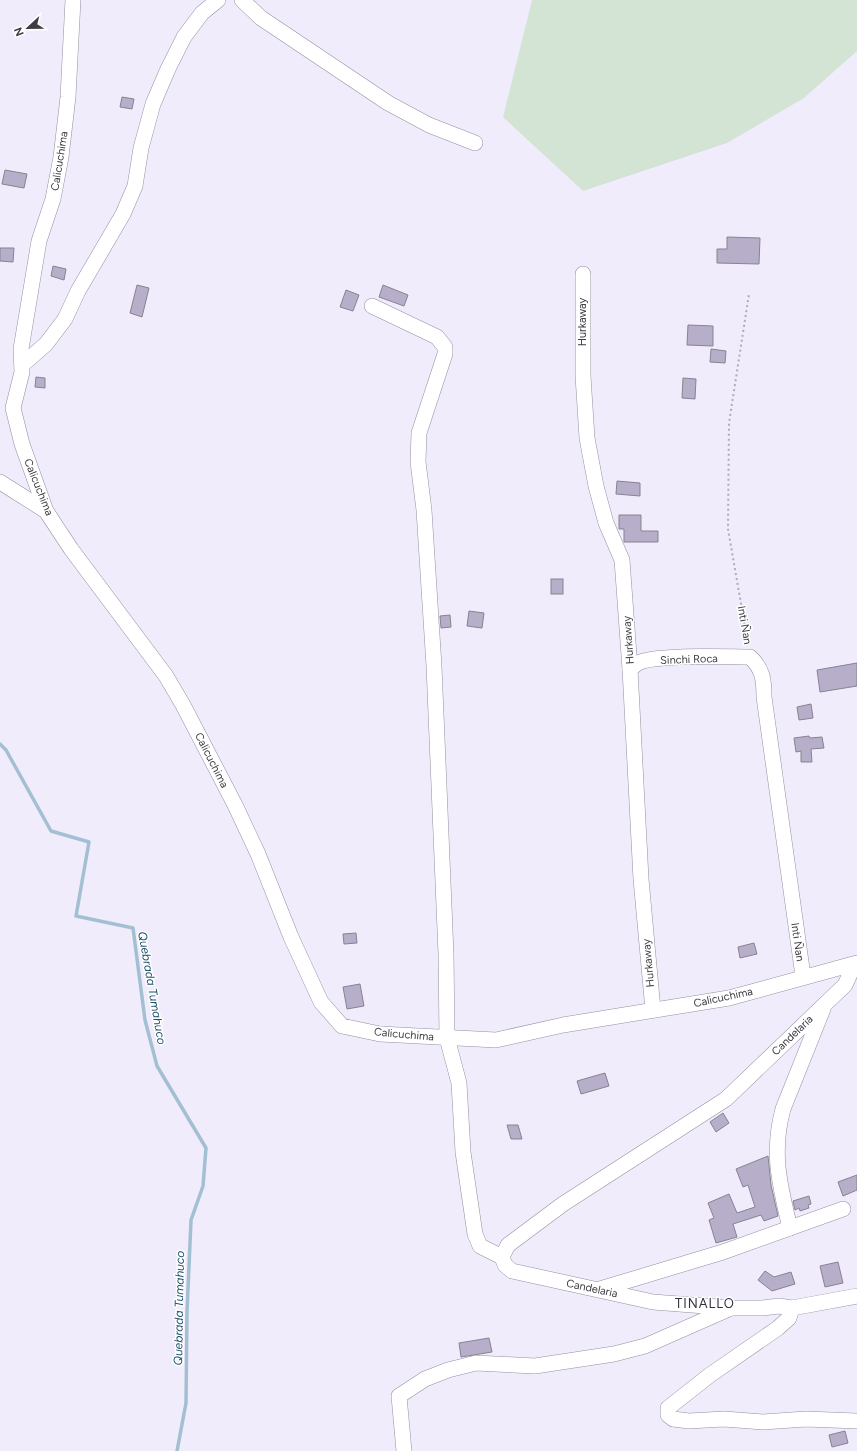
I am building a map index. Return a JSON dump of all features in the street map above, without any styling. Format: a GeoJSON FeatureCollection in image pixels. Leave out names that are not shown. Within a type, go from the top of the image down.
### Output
{"type":"FeatureCollection","features":[{"type":"Feature","properties":{"kind":"street","name":"Calicuchima"},"geometry":{"type":"LineString","coordinates":[[73,0],[68,97],[61,157],[53,199],[39,241],[21,349],[22,372],[13,408],[22,444],[46,511],[71,550],[166,676],[183,705],[235,805],[258,854],[291,937],[321,1002],[342,1026],[380,1034],[496,1040],[563,1025],[729,998],[803,976],[852,964]]}},
{"type":"Feature","properties":{"kind":"street"},"geometry":{"type":"LineString","coordinates":[[22,365],[46,344],[65,319],[78,291],[123,214],[135,186],[141,148],[153,104],[168,69],[184,37],[202,13],[218,0]]}},
{"type":"Feature","properties":{"kind":"street"},"geometry":{"type":"LineString","coordinates":[[242,0],[261,18],[388,103],[429,125],[476,143]]}},
{"type":"Feature","properties":{"kind":"street","name":"Hurkaway"},"geometry":{"type":"LineString","coordinates":[[583,274],[582,376],[587,438],[596,486],[606,523],[622,560],[630,669],[641,879],[653,1010]]}},
{"type":"Feature","properties":{"kind":"street"},"geometry":{"type":"LineString","coordinates":[[372,306],[437,337],[444,347],[445,354],[419,433],[418,462],[424,510],[434,666],[446,954],[447,1038],[459,1083],[463,1152],[475,1234],[480,1246],[502,1257]]}},
{"type":"Feature","properties":{"kind":"street"},"geometry":{"type":"LineString","coordinates":[[0,482],[46,511]]}},
{"type":"Feature","properties":{"kind":"street","name":"Sinchi Roca"},"geometry":{"type":"LineString","coordinates":[[630,669],[647,660],[674,658],[750,657]]}},
{"type":"Feature","properties":{"kind":"street","name":"Inti Ñan"},"geometry":{"type":"LineString","coordinates":[[750,657],[758,664],[763,675],[764,697],[803,976]]}},
{"type":"Feature","properties":{"kind":"street","name":"Candelaria"},"geometry":{"type":"LineString","coordinates":[[852,964],[848,980],[726,1099],[643,1151],[527,1230],[508,1245],[502,1257],[505,1265],[512,1272],[599,1289],[653,1302],[731,1308],[762,1308],[779,1306],[792,1308],[857,1296]]}},
{"type":"Feature","properties":{"kind":"street"},"geometry":{"type":"LineString","coordinates":[[790,1228],[776,1156],[778,1126],[783,1109],[825,1004]]}},
{"type":"Feature","properties":{"kind":"street"},"geometry":{"type":"LineString","coordinates":[[599,1289],[715,1254],[842,1208]]}},
{"type":"Feature","properties":{"kind":"street"},"geometry":{"type":"LineString","coordinates":[[404,1451],[399,1396],[425,1379],[448,1370],[476,1363],[535,1366],[614,1354],[645,1346],[731,1308]]}},
{"type":"Feature","properties":{"kind":"street"},"geometry":{"type":"LineString","coordinates":[[792,1308],[788,1318],[778,1328],[681,1396],[668,1408],[668,1415],[672,1419],[689,1421],[724,1419],[763,1422],[806,1420],[857,1421]]}},
{"type":"Feature","properties":{"kind":"path","name":"Inti Ñan"},"geometry":{"type":"LineString","coordinates":[[749,294],[729,423],[728,529],[750,657]]}},
{"type":"Feature","properties":{"kind":"green space"},"geometry":{"type":"Polygon","coordinates":[[[532,0],[857,0],[857,51],[804,98],[727,143],[583,191],[503,117],[532,0]]]}},
{"type":"Feature","properties":{"kind":"building"},"geometry":{"type":"Polygon","coordinates":[[[122,97],[134,99],[132,109],[120,107],[122,97]]]}},
{"type":"Feature","properties":{"kind":"building"},"geometry":{"type":"Polygon","coordinates":[[[5,170],[27,174],[24,188],[2,184],[5,170]]]}},
{"type":"Feature","properties":{"kind":"building"},"geometry":{"type":"Polygon","coordinates":[[[727,237],[760,238],[759,264],[717,263],[717,249],[727,249],[727,237]]]}},
{"type":"Feature","properties":{"kind":"building"},"geometry":{"type":"Polygon","coordinates":[[[0,248],[14,248],[13,262],[0,261],[0,248]]]}},
{"type":"Feature","properties":{"kind":"building"},"geometry":{"type":"Polygon","coordinates":[[[53,266],[66,269],[64,280],[51,276],[53,266]]]}},
{"type":"Feature","properties":{"kind":"building"},"geometry":{"type":"Polygon","coordinates":[[[137,285],[149,288],[142,317],[130,313],[137,285]]]}},
{"type":"Feature","properties":{"kind":"building"},"geometry":{"type":"Polygon","coordinates":[[[383,285],[408,295],[404,306],[379,297],[383,285]]]}},
{"type":"Feature","properties":{"kind":"building"},"geometry":{"type":"Polygon","coordinates":[[[346,290],[359,295],[353,311],[340,307],[346,290]]]}},
{"type":"Feature","properties":{"kind":"building"},"geometry":{"type":"Polygon","coordinates":[[[688,325],[713,326],[713,346],[687,345],[688,325]]]}},
{"type":"Feature","properties":{"kind":"building"},"geometry":{"type":"Polygon","coordinates":[[[711,349],[726,351],[725,363],[710,362],[711,349]]]}},
{"type":"Feature","properties":{"kind":"building"},"geometry":{"type":"Polygon","coordinates":[[[36,377],[45,378],[45,388],[35,387],[36,377]]]}},
{"type":"Feature","properties":{"kind":"building"},"geometry":{"type":"Polygon","coordinates":[[[683,378],[696,379],[695,399],[682,398],[683,378]]]}},
{"type":"Feature","properties":{"kind":"building"},"geometry":{"type":"Polygon","coordinates":[[[617,481],[640,483],[640,496],[616,494],[617,481]]]}},
{"type":"Feature","properties":{"kind":"building"},"geometry":{"type":"Polygon","coordinates":[[[619,515],[641,515],[641,531],[658,531],[658,542],[624,542],[624,529],[619,529],[619,515]]]}},
{"type":"Feature","properties":{"kind":"building"},"geometry":{"type":"Polygon","coordinates":[[[551,579],[563,579],[563,594],[551,594],[551,579]]]}},
{"type":"Feature","properties":{"kind":"building"},"geometry":{"type":"Polygon","coordinates":[[[469,611],[484,613],[482,628],[467,626],[469,611]]]}},
{"type":"Feature","properties":{"kind":"building"},"geometry":{"type":"Polygon","coordinates":[[[450,615],[451,627],[441,628],[440,616],[450,615]]]}},
{"type":"Feature","properties":{"kind":"building"},"geometry":{"type":"Polygon","coordinates":[[[857,663],[857,686],[820,692],[817,670],[857,663]]]}},
{"type":"Feature","properties":{"kind":"building"},"geometry":{"type":"Polygon","coordinates":[[[811,704],[813,718],[799,720],[797,707],[811,704]]]}},
{"type":"Feature","properties":{"kind":"building"},"geometry":{"type":"Polygon","coordinates":[[[809,736],[810,738],[822,737],[824,748],[811,749],[812,762],[801,762],[801,751],[796,752],[794,738],[809,736]]]}},
{"type":"Feature","properties":{"kind":"building"},"geometry":{"type":"Polygon","coordinates":[[[356,933],[357,943],[344,944],[343,934],[356,933]]]}},
{"type":"Feature","properties":{"kind":"building"},"geometry":{"type":"Polygon","coordinates":[[[754,943],[757,954],[740,958],[738,947],[754,943]]]}},
{"type":"Feature","properties":{"kind":"building"},"geometry":{"type":"Polygon","coordinates":[[[360,984],[364,1006],[347,1009],[343,987],[360,984]]]}},
{"type":"Feature","properties":{"kind":"building"},"geometry":{"type":"Polygon","coordinates":[[[605,1073],[609,1086],[581,1094],[577,1081],[605,1073]]]}},
{"type":"Feature","properties":{"kind":"building"},"geometry":{"type":"Polygon","coordinates":[[[723,1113],[729,1123],[716,1132],[710,1122],[723,1113]]]}},
{"type":"Feature","properties":{"kind":"building"},"geometry":{"type":"Polygon","coordinates":[[[507,1125],[518,1125],[522,1139],[511,1139],[507,1125]]]}},
{"type":"Feature","properties":{"kind":"building"},"geometry":{"type":"Polygon","coordinates":[[[768,1156],[771,1185],[778,1216],[764,1221],[761,1215],[733,1224],[737,1237],[716,1243],[709,1220],[714,1218],[708,1203],[729,1194],[737,1213],[755,1207],[748,1185],[743,1187],[736,1169],[768,1156]]]}},
{"type":"Feature","properties":{"kind":"building"},"geometry":{"type":"Polygon","coordinates":[[[857,1175],[857,1190],[843,1196],[838,1182],[857,1175]]]}},
{"type":"Feature","properties":{"kind":"building"},"geometry":{"type":"Polygon","coordinates":[[[809,1196],[811,1204],[808,1205],[809,1208],[800,1211],[799,1208],[795,1210],[793,1201],[809,1196]]]}},
{"type":"Feature","properties":{"kind":"building"},"geometry":{"type":"Polygon","coordinates":[[[838,1262],[843,1283],[825,1287],[820,1266],[838,1262]]]}},
{"type":"Feature","properties":{"kind":"building"},"geometry":{"type":"Polygon","coordinates":[[[765,1271],[774,1277],[791,1272],[795,1284],[772,1291],[758,1280],[765,1271]]]}},
{"type":"Feature","properties":{"kind":"building"},"geometry":{"type":"Polygon","coordinates":[[[489,1338],[492,1352],[461,1357],[459,1343],[489,1338]]]}},
{"type":"Feature","properties":{"kind":"building"},"geometry":{"type":"Polygon","coordinates":[[[845,1431],[848,1443],[832,1447],[829,1435],[845,1431]]]}},
{"type":"Feature","properties":{"kind":"waterway","name":"Quebrada Tumahuco"},"geometry":{"type":"LineString","coordinates":[[0,744],[6,750],[51,831],[89,842],[76,916],[133,928],[145,1020],[157,1066],[206,1148],[203,1186],[191,1220],[187,1312],[186,1403],[177,1451]]}},
{"type":"Feature","properties":{"kind":"district","name":"TINALLO"},"geometry":{"type":"Point","coordinates":[705,1303]}}]}
